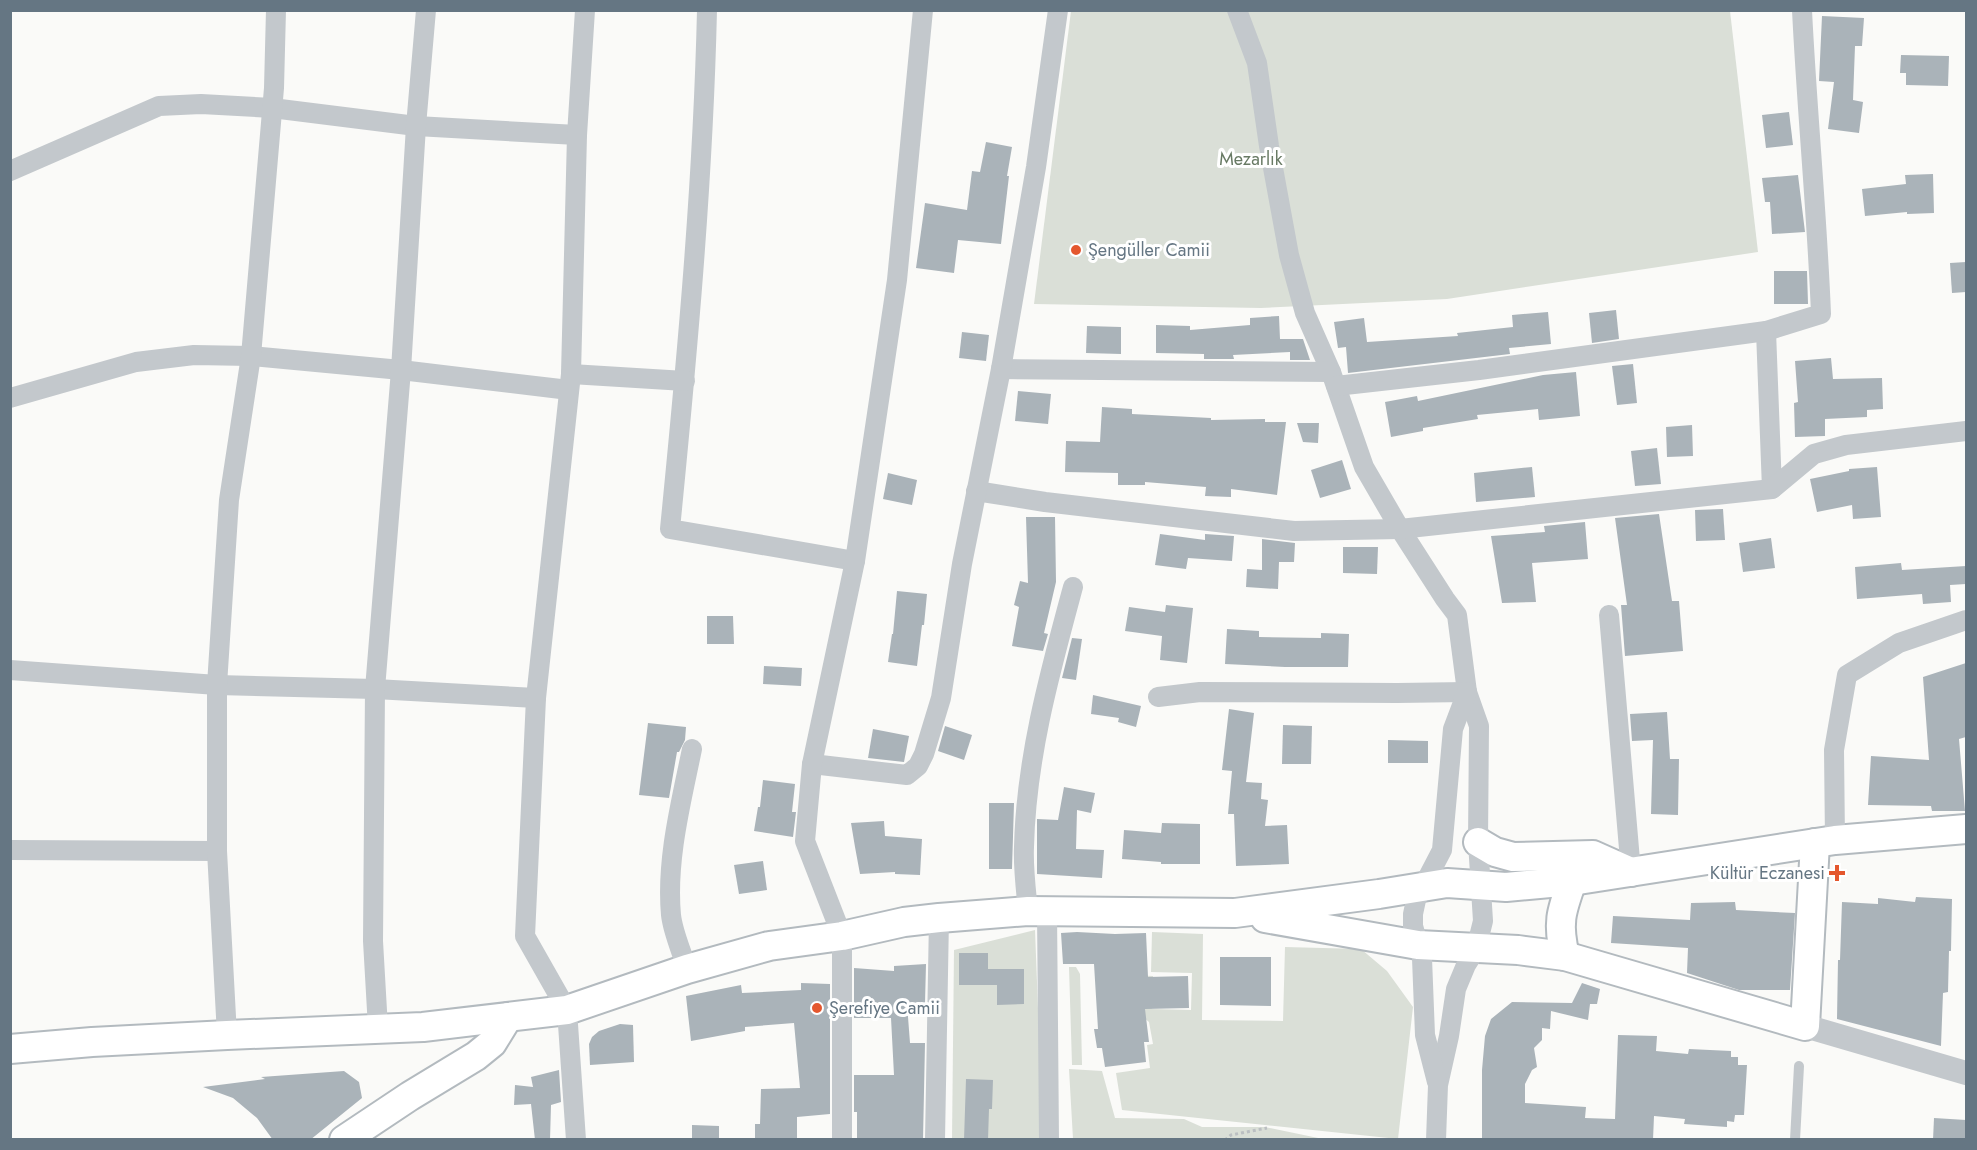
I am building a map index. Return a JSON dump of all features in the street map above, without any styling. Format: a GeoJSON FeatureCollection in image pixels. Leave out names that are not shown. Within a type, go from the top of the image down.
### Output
{"type":"FeatureCollection","features":[{"type":"Feature","properties":{"kind":"main road"},"geometry":{"type":"LineString","coordinates":[[10,1049],[92,1042],[423,1027],[567,1010],[687,969],[769,946],[842,936],[904,922],[939,918],[1037,911],[1235,912],[1447,883],[1506,887],[1572,881],[1825,842],[1966,829]]}},
{"type":"Feature","properties":{"kind":"main road"},"geometry":{"type":"LineString","coordinates":[[1478,842],[1495,852],[1513,857],[1593,855],[1632,872]]}},
{"type":"Feature","properties":{"kind":"main road"},"geometry":{"type":"LineString","coordinates":[[1235,912],[1418,945],[1518,950],[1564,956],[1805,1026],[1825,842]]}},
{"type":"Feature","properties":{"kind":"main road"},"geometry":{"type":"LineString","coordinates":[[1564,956],[1560,922],[1562,908],[1572,881]]}},
{"type":"Feature","properties":{"kind":"main road"},"geometry":{"type":"LineString","coordinates":[[344,1140],[476,1056],[492,1043],[508,1017]]}},
{"type":"Feature","properties":{"kind":"street"},"geometry":{"type":"LineString","coordinates":[[227,1035],[217,852],[217,685],[229,500],[251,356],[272,108],[276,10]]}},
{"type":"Feature","properties":{"kind":"street"},"geometry":{"type":"LineString","coordinates":[[378,1028],[373,941],[375,689],[426,10]]}},
{"type":"Feature","properties":{"kind":"street"},"geometry":{"type":"LineString","coordinates":[[576,1140],[567,1010],[525,936],[536,698],[570,382],[577,135],[585,10]]}},
{"type":"Feature","properties":{"kind":"street"},"geometry":{"type":"LineString","coordinates":[[707,10],[705,100],[685,381],[670,529],[855,561]]}},
{"type":"Feature","properties":{"kind":"street"},"geometry":{"type":"LineString","coordinates":[[842,1140],[842,936],[805,841],[812,764],[855,561],[897,280],[923,10]]}},
{"type":"Feature","properties":{"kind":"street"},"geometry":{"type":"LineString","coordinates":[[812,764],[907,775],[918,766],[924,754],[941,698],[962,564],[1002,369],[1036,167],[1058,10]]}},
{"type":"Feature","properties":{"kind":"street"},"geometry":{"type":"LineString","coordinates":[[1237,10],[1257,63],[1288,255],[1305,313],[1333,379],[1365,467],[1400,529],[1457,615],[1467,692],[1479,726],[1478,842],[1483,921],[1476,949],[1455,989],[1449,1036],[1438,1085],[1436,1140]]}},
{"type":"Feature","properties":{"kind":"street"},"geometry":{"type":"LineString","coordinates":[[1002,369],[1333,379],[1479,370],[1766,331],[1821,314],[1818,230],[1802,10]]}},
{"type":"Feature","properties":{"kind":"street"},"geometry":{"type":"LineString","coordinates":[[10,171],[159,106],[201,104],[272,108],[416,126],[577,135]]}},
{"type":"Feature","properties":{"kind":"street"},"geometry":{"type":"LineString","coordinates":[[1766,331],[1772,489]]}},
{"type":"Feature","properties":{"kind":"street"},"geometry":{"type":"LineString","coordinates":[[10,398],[136,362],[194,355],[251,356],[400,370],[570,382],[685,381]]}},
{"type":"Feature","properties":{"kind":"street"},"geometry":{"type":"LineString","coordinates":[[976,491],[1045,502],[1294,531],[1400,529],[1772,489],[1814,454],[1846,445],[1966,431]]}},
{"type":"Feature","properties":{"kind":"street"},"geometry":{"type":"LineString","coordinates":[[1049,1140],[1037,911],[1024,847],[1032,756],[1049,675],[1073,587]]}},
{"type":"Feature","properties":{"kind":"street"},"geometry":{"type":"LineString","coordinates":[[1609,615],[1632,872]]}},
{"type":"Feature","properties":{"kind":"street"},"geometry":{"type":"LineString","coordinates":[[1825,842],[1834,750],[1847,675],[1899,643],[1966,620]]}},
{"type":"Feature","properties":{"kind":"street"},"geometry":{"type":"LineString","coordinates":[[10,670],[217,685],[375,689],[536,698]]}},
{"type":"Feature","properties":{"kind":"street"},"geometry":{"type":"LineString","coordinates":[[1158,697],[1200,692],[1467,692]]}},
{"type":"Feature","properties":{"kind":"street"},"geometry":{"type":"LineString","coordinates":[[1438,1085],[1425,1035],[1422,958],[1413,926],[1413,914],[1416,900],[1442,850],[1453,729],[1467,692]]}},
{"type":"Feature","properties":{"kind":"street"},"geometry":{"type":"LineString","coordinates":[[687,969],[672,917],[671,882],[678,820],[692,749]]}},
{"type":"Feature","properties":{"kind":"street"},"geometry":{"type":"LineString","coordinates":[[10,850],[217,852]]}},
{"type":"Feature","properties":{"kind":"street"},"geometry":{"type":"LineString","coordinates":[[935,1140],[939,918]]}},
{"type":"Feature","properties":{"kind":"street"},"geometry":{"type":"LineString","coordinates":[[1805,1026],[1966,1073]]}},
{"type":"Feature","properties":{"kind":"lane"},"geometry":{"type":"LineString","coordinates":[[1796,1140],[1799,1066]]}},
{"type":"Feature","properties":{"kind":"path"},"geometry":{"type":"LineString","coordinates":[[1225,1140],[1231,1135],[1267,1128]]}},
{"type":"Feature","properties":{"kind":"green space","name":"Mezarlık"},"geometry":{"type":"Polygon","coordinates":[[[1071,11],[1730,11],[1758,252],[1447,299],[1261,308],[1034,304],[1071,11]]]}},
{"type":"Feature","properties":{"kind":"green space"},"geometry":{"type":"Polygon","coordinates":[[[1035,930],[1043,1139],[952,1140],[954,950],[1035,930]]]}},
{"type":"Feature","properties":{"kind":"green space"},"geometry":{"type":"Polygon","coordinates":[[[1152,932],[1203,934],[1202,1020],[1283,1021],[1285,947],[1361,949],[1387,971],[1413,1007],[1398,1139],[1122,1110],[1116,1073],[1150,1068],[1147,1045],[1153,1044],[1149,1022],[1138,1013],[1129,975],[1153,976],[1152,1009],[1191,1010],[1192,973],[1151,972],[1152,932]]]}},
{"type":"Feature","properties":{"kind":"green space"},"geometry":{"type":"Polygon","coordinates":[[[1069,967],[1076,967],[1080,974],[1082,1065],[1072,1065],[1069,967]]]}},
{"type":"Feature","properties":{"kind":"green space"},"geometry":{"type":"Polygon","coordinates":[[[1069,1069],[1102,1071],[1115,1118],[1184,1119],[1202,1127],[1265,1127],[1323,1139],[1073,1139],[1069,1069]]]}},
{"type":"Feature","properties":{"kind":"building"},"geometry":{"type":"Polygon","coordinates":[[[1822,16],[1864,18],[1862,46],[1855,46],[1853,100],[1863,102],[1859,133],[1828,129],[1834,82],[1819,81],[1822,16]]]}},
{"type":"Feature","properties":{"kind":"building"},"geometry":{"type":"Polygon","coordinates":[[[1901,55],[1949,56],[1948,86],[1906,85],[1906,73],[1900,73],[1901,55]]]}},
{"type":"Feature","properties":{"kind":"building"},"geometry":{"type":"Polygon","coordinates":[[[1789,112],[1793,145],[1766,148],[1762,115],[1789,112]]]}},
{"type":"Feature","properties":{"kind":"building"},"geometry":{"type":"Polygon","coordinates":[[[986,142],[1012,147],[1001,244],[958,240],[954,273],[916,268],[925,203],[967,210],[972,171],[980,172],[986,142]]]}},
{"type":"Feature","properties":{"kind":"building"},"geometry":{"type":"Polygon","coordinates":[[[1933,174],[1934,213],[1907,214],[1907,212],[1865,216],[1862,189],[1906,184],[1905,175],[1933,174]]]}},
{"type":"Feature","properties":{"kind":"building"},"geometry":{"type":"Polygon","coordinates":[[[1798,175],[1805,232],[1772,234],[1770,202],[1765,202],[1762,178],[1798,175]]]}},
{"type":"Feature","properties":{"kind":"building"},"geometry":{"type":"Polygon","coordinates":[[[1966,262],[1966,292],[1952,293],[1950,263],[1966,262]]]}},
{"type":"Feature","properties":{"kind":"building"},"geometry":{"type":"Polygon","coordinates":[[[1774,271],[1807,271],[1808,304],[1774,304],[1774,271]]]}},
{"type":"Feature","properties":{"kind":"building"},"geometry":{"type":"Polygon","coordinates":[[[1616,310],[1619,339],[1592,343],[1589,313],[1616,310]]]}},
{"type":"Feature","properties":{"kind":"building"},"geometry":{"type":"Polygon","coordinates":[[[1548,312],[1551,344],[1509,348],[1510,354],[1348,373],[1346,347],[1338,348],[1334,322],[1364,318],[1367,342],[1458,336],[1457,333],[1513,327],[1512,315],[1548,312]]]}},
{"type":"Feature","properties":{"kind":"building"},"geometry":{"type":"Polygon","coordinates":[[[1279,316],[1280,339],[1303,339],[1310,360],[1290,360],[1290,352],[1233,355],[1234,359],[1204,359],[1204,354],[1156,353],[1156,325],[1190,326],[1190,330],[1250,325],[1250,318],[1279,316]]]}},
{"type":"Feature","properties":{"kind":"building"},"geometry":{"type":"Polygon","coordinates":[[[1087,326],[1121,327],[1121,354],[1086,353],[1087,326]]]}},
{"type":"Feature","properties":{"kind":"building"},"geometry":{"type":"Polygon","coordinates":[[[962,332],[989,335],[986,361],[959,358],[962,332]]]}},
{"type":"Feature","properties":{"kind":"building"},"geometry":{"type":"Polygon","coordinates":[[[1831,358],[1833,379],[1882,378],[1883,409],[1867,410],[1867,417],[1825,419],[1825,436],[1795,437],[1794,403],[1798,402],[1795,361],[1831,358]]]}},
{"type":"Feature","properties":{"kind":"building"},"geometry":{"type":"Polygon","coordinates":[[[1633,364],[1637,403],[1617,405],[1612,366],[1633,364]]]}},
{"type":"Feature","properties":{"kind":"building"},"geometry":{"type":"Polygon","coordinates":[[[1576,372],[1580,416],[1539,420],[1538,409],[1477,415],[1478,419],[1423,428],[1423,431],[1391,437],[1385,402],[1417,396],[1418,401],[1543,375],[1576,372]]]}},
{"type":"Feature","properties":{"kind":"building"},"geometry":{"type":"Polygon","coordinates":[[[1018,391],[1051,394],[1048,424],[1015,421],[1018,391]]]}},
{"type":"Feature","properties":{"kind":"building"},"geometry":{"type":"Polygon","coordinates":[[[1102,407],[1132,409],[1132,414],[1211,418],[1211,420],[1265,419],[1265,422],[1286,422],[1277,495],[1231,489],[1231,497],[1205,496],[1206,487],[1145,482],[1145,485],[1118,485],[1118,473],[1065,472],[1066,441],[1100,442],[1102,407]]]}},
{"type":"Feature","properties":{"kind":"building"},"geometry":{"type":"Polygon","coordinates":[[[1297,423],[1319,423],[1318,443],[1303,442],[1297,423]]]}},
{"type":"Feature","properties":{"kind":"building"},"geometry":{"type":"Polygon","coordinates":[[[1692,425],[1693,456],[1667,457],[1666,427],[1692,425]]]}},
{"type":"Feature","properties":{"kind":"building"},"geometry":{"type":"Polygon","coordinates":[[[1657,448],[1661,484],[1635,486],[1631,451],[1657,448]]]}},
{"type":"Feature","properties":{"kind":"building"},"geometry":{"type":"Polygon","coordinates":[[[1342,460],[1351,489],[1320,498],[1311,470],[1342,460]]]}},
{"type":"Feature","properties":{"kind":"building"},"geometry":{"type":"Polygon","coordinates":[[[1532,467],[1535,497],[1476,502],[1474,473],[1532,467]]]}},
{"type":"Feature","properties":{"kind":"building"},"geometry":{"type":"Polygon","coordinates":[[[1877,467],[1881,517],[1853,519],[1852,505],[1817,512],[1810,479],[1849,471],[1849,469],[1877,467]]]}},
{"type":"Feature","properties":{"kind":"building"},"geometry":{"type":"Polygon","coordinates":[[[888,473],[917,480],[912,505],[883,499],[888,473]]]}},
{"type":"Feature","properties":{"kind":"building"},"geometry":{"type":"Polygon","coordinates":[[[1723,509],[1725,540],[1696,541],[1695,510],[1723,509]]]}},
{"type":"Feature","properties":{"kind":"building"},"geometry":{"type":"Polygon","coordinates":[[[1659,514],[1672,601],[1679,601],[1683,651],[1625,656],[1621,605],[1627,605],[1615,518],[1659,514]]]}},
{"type":"Feature","properties":{"kind":"building"},"geometry":{"type":"Polygon","coordinates":[[[1026,517],[1055,517],[1056,582],[1044,633],[1048,634],[1043,651],[1012,646],[1019,607],[1014,605],[1020,581],[1028,583],[1026,517]]]}},
{"type":"Feature","properties":{"kind":"building"},"geometry":{"type":"Polygon","coordinates":[[[1585,522],[1588,559],[1532,563],[1536,602],[1502,603],[1491,536],[1545,532],[1544,526],[1585,522]]]}},
{"type":"Feature","properties":{"kind":"building"},"geometry":{"type":"Polygon","coordinates":[[[1160,534],[1205,540],[1205,534],[1234,536],[1232,561],[1188,558],[1186,569],[1155,565],[1160,534]]]}},
{"type":"Feature","properties":{"kind":"building"},"geometry":{"type":"Polygon","coordinates":[[[1771,538],[1775,568],[1743,572],[1739,543],[1771,538]]]}},
{"type":"Feature","properties":{"kind":"building"},"geometry":{"type":"Polygon","coordinates":[[[1262,539],[1295,543],[1294,562],[1279,562],[1278,589],[1246,587],[1247,569],[1262,570],[1262,539]]]}},
{"type":"Feature","properties":{"kind":"building"},"geometry":{"type":"Polygon","coordinates":[[[1343,547],[1378,547],[1377,574],[1343,573],[1343,547]]]}},
{"type":"Feature","properties":{"kind":"building"},"geometry":{"type":"Polygon","coordinates":[[[1901,563],[1902,570],[1966,566],[1966,584],[1950,585],[1951,602],[1923,604],[1922,594],[1857,599],[1855,567],[1901,563]]]}},
{"type":"Feature","properties":{"kind":"building"},"geometry":{"type":"Polygon","coordinates":[[[897,591],[927,594],[917,666],[888,662],[897,591]]]}},
{"type":"Feature","properties":{"kind":"building"},"geometry":{"type":"Polygon","coordinates":[[[1166,605],[1193,608],[1187,663],[1160,660],[1162,636],[1125,631],[1129,607],[1165,612],[1166,605]]]}},
{"type":"Feature","properties":{"kind":"building"},"geometry":{"type":"Polygon","coordinates":[[[707,616],[733,616],[734,644],[707,644],[707,616]]]}},
{"type":"Feature","properties":{"kind":"building"},"geometry":{"type":"Polygon","coordinates":[[[1227,629],[1259,631],[1259,637],[1321,638],[1321,633],[1349,634],[1348,667],[1225,664],[1227,629]]]}},
{"type":"Feature","properties":{"kind":"building"},"geometry":{"type":"Polygon","coordinates":[[[1072,638],[1082,639],[1076,680],[1062,678],[1072,638]]]}},
{"type":"Feature","properties":{"kind":"building"},"geometry":{"type":"Polygon","coordinates":[[[1966,663],[1966,737],[1959,739],[1965,811],[1932,811],[1931,806],[1868,805],[1871,756],[1929,760],[1923,677],[1966,663]]]}},
{"type":"Feature","properties":{"kind":"building"},"geometry":{"type":"Polygon","coordinates":[[[764,666],[802,668],[801,686],[763,684],[764,666]]]}},
{"type":"Feature","properties":{"kind":"building"},"geometry":{"type":"Polygon","coordinates":[[[1093,695],[1141,706],[1136,727],[1118,722],[1119,718],[1091,714],[1093,695]]]}},
{"type":"Feature","properties":{"kind":"building"},"geometry":{"type":"Polygon","coordinates":[[[1229,709],[1254,713],[1246,782],[1262,783],[1261,799],[1268,800],[1265,826],[1287,825],[1289,864],[1236,866],[1234,814],[1228,814],[1232,771],[1222,770],[1229,709]]]}},
{"type":"Feature","properties":{"kind":"building"},"geometry":{"type":"Polygon","coordinates":[[[1667,712],[1670,759],[1679,759],[1678,815],[1651,814],[1653,740],[1632,741],[1630,714],[1667,712]]]}},
{"type":"Feature","properties":{"kind":"building"},"geometry":{"type":"Polygon","coordinates":[[[648,723],[686,727],[685,740],[677,752],[669,798],[639,795],[648,723]]]}},
{"type":"Feature","properties":{"kind":"building"},"geometry":{"type":"Polygon","coordinates":[[[1283,725],[1312,726],[1311,764],[1282,764],[1283,725]]]}},
{"type":"Feature","properties":{"kind":"building"},"geometry":{"type":"Polygon","coordinates":[[[945,726],[972,735],[964,760],[938,751],[945,726]]]}},
{"type":"Feature","properties":{"kind":"building"},"geometry":{"type":"Polygon","coordinates":[[[873,729],[909,736],[904,762],[868,758],[873,729]]]}},
{"type":"Feature","properties":{"kind":"building"},"geometry":{"type":"Polygon","coordinates":[[[1388,740],[1428,741],[1428,763],[1388,763],[1388,740]]]}},
{"type":"Feature","properties":{"kind":"building"},"geometry":{"type":"Polygon","coordinates":[[[763,780],[795,784],[792,812],[796,812],[793,837],[754,831],[763,780]]]}},
{"type":"Feature","properties":{"kind":"building"},"geometry":{"type":"Polygon","coordinates":[[[1064,787],[1095,793],[1091,813],[1077,810],[1076,849],[1104,850],[1102,878],[1037,874],[1037,819],[1058,820],[1064,787]]]}},
{"type":"Feature","properties":{"kind":"building"},"geometry":{"type":"Polygon","coordinates":[[[989,803],[1014,803],[1012,869],[989,869],[989,803]]]}},
{"type":"Feature","properties":{"kind":"building"},"geometry":{"type":"Polygon","coordinates":[[[884,821],[885,836],[922,839],[920,875],[895,874],[895,872],[860,874],[851,823],[884,821]]]}},
{"type":"Feature","properties":{"kind":"building"},"geometry":{"type":"Polygon","coordinates":[[[1162,823],[1200,824],[1200,864],[1161,864],[1161,862],[1122,859],[1124,830],[1161,833],[1162,823]]]}},
{"type":"Feature","properties":{"kind":"building"},"geometry":{"type":"Polygon","coordinates":[[[763,861],[767,890],[739,894],[734,865],[763,861]]]}},
{"type":"Feature","properties":{"kind":"building"},"geometry":{"type":"Polygon","coordinates":[[[1916,897],[1952,899],[1948,992],[1943,993],[1941,1046],[1837,1019],[1842,902],[1878,904],[1878,898],[1915,902],[1916,897]]]}},
{"type":"Feature","properties":{"kind":"building"},"geometry":{"type":"Polygon","coordinates":[[[1735,902],[1736,910],[1795,913],[1790,990],[1739,990],[1687,973],[1688,948],[1611,943],[1613,916],[1690,920],[1691,903],[1735,902]]]}},
{"type":"Feature","properties":{"kind":"building"},"geometry":{"type":"Polygon","coordinates":[[[1061,933],[1146,933],[1148,977],[1188,976],[1189,1008],[1145,1009],[1149,1042],[1144,1042],[1146,1062],[1105,1067],[1102,1048],[1097,1048],[1094,1029],[1098,1029],[1094,964],[1063,964],[1061,933]]]}},
{"type":"Feature","properties":{"kind":"building"},"geometry":{"type":"Polygon","coordinates":[[[959,953],[988,953],[988,969],[1024,969],[1024,1004],[997,1005],[997,985],[959,985],[959,953]]]}},
{"type":"Feature","properties":{"kind":"building"},"geometry":{"type":"Polygon","coordinates":[[[1220,957],[1271,957],[1271,1006],[1220,1005],[1220,957]]]}},
{"type":"Feature","properties":{"kind":"building"},"geometry":{"type":"Polygon","coordinates":[[[926,964],[925,1003],[907,1004],[910,1043],[925,1043],[923,1140],[857,1140],[854,1075],[894,1075],[891,1018],[854,1018],[854,968],[894,971],[894,966],[926,964]]]}},
{"type":"Feature","properties":{"kind":"building"},"geometry":{"type":"Polygon","coordinates":[[[801,983],[830,984],[830,1114],[797,1117],[797,1140],[755,1140],[755,1124],[760,1124],[761,1089],[800,1088],[794,1023],[745,1027],[745,1031],[691,1041],[686,996],[741,985],[742,993],[801,990],[801,983]]]}},
{"type":"Feature","properties":{"kind":"building"},"geometry":{"type":"Polygon","coordinates":[[[1582,983],[1600,989],[1597,1004],[1590,1004],[1588,1020],[1551,1011],[1550,1029],[1542,1028],[1542,1040],[1534,1048],[1537,1067],[1532,1070],[1525,1084],[1525,1103],[1586,1107],[1585,1118],[1615,1119],[1618,1035],[1657,1036],[1656,1051],[1688,1054],[1689,1049],[1731,1051],[1731,1057],[1738,1057],[1738,1065],[1747,1065],[1744,1115],[1735,1115],[1734,1122],[1727,1121],[1727,1127],[1684,1124],[1685,1119],[1654,1116],[1653,1140],[1482,1140],[1482,1070],[1485,1036],[1491,1019],[1512,1002],[1572,1003],[1582,983]]]}},
{"type":"Feature","properties":{"kind":"building"},"geometry":{"type":"Polygon","coordinates":[[[620,1024],[633,1025],[634,1062],[590,1065],[589,1044],[592,1037],[599,1031],[620,1024]]]}},
{"type":"Feature","properties":{"kind":"building"},"geometry":{"type":"Polygon","coordinates":[[[559,1070],[561,1102],[551,1105],[550,1140],[535,1140],[531,1104],[514,1105],[515,1085],[533,1087],[531,1077],[559,1070]]]}},
{"type":"Feature","properties":{"kind":"building"},"geometry":{"type":"Polygon","coordinates":[[[344,1071],[359,1082],[362,1098],[310,1140],[273,1140],[257,1118],[233,1098],[203,1087],[265,1079],[261,1077],[344,1071]]]}},
{"type":"Feature","properties":{"kind":"building"},"geometry":{"type":"Polygon","coordinates":[[[966,1079],[993,1080],[988,1140],[964,1140],[966,1079]]]}},
{"type":"Feature","properties":{"kind":"building"},"geometry":{"type":"Polygon","coordinates":[[[1934,1118],[1966,1120],[1966,1140],[1933,1140],[1934,1118]]]}},
{"type":"Feature","properties":{"kind":"building"},"geometry":{"type":"Polygon","coordinates":[[[692,1125],[719,1126],[719,1140],[692,1140],[692,1125]]]}},
{"type":"Feature","properties":{"kind":"place","name":"Şengüller Camii"},"geometry":{"type":"Point","coordinates":[1076,250]}},
{"type":"Feature","properties":{"kind":"place","name":"Kültür Eczanesi"},"geometry":{"type":"Point","coordinates":[1837,873]}},
{"type":"Feature","properties":{"kind":"place","name":"Şerefiye Camii"},"geometry":{"type":"Point","coordinates":[817,1008]}}]}
